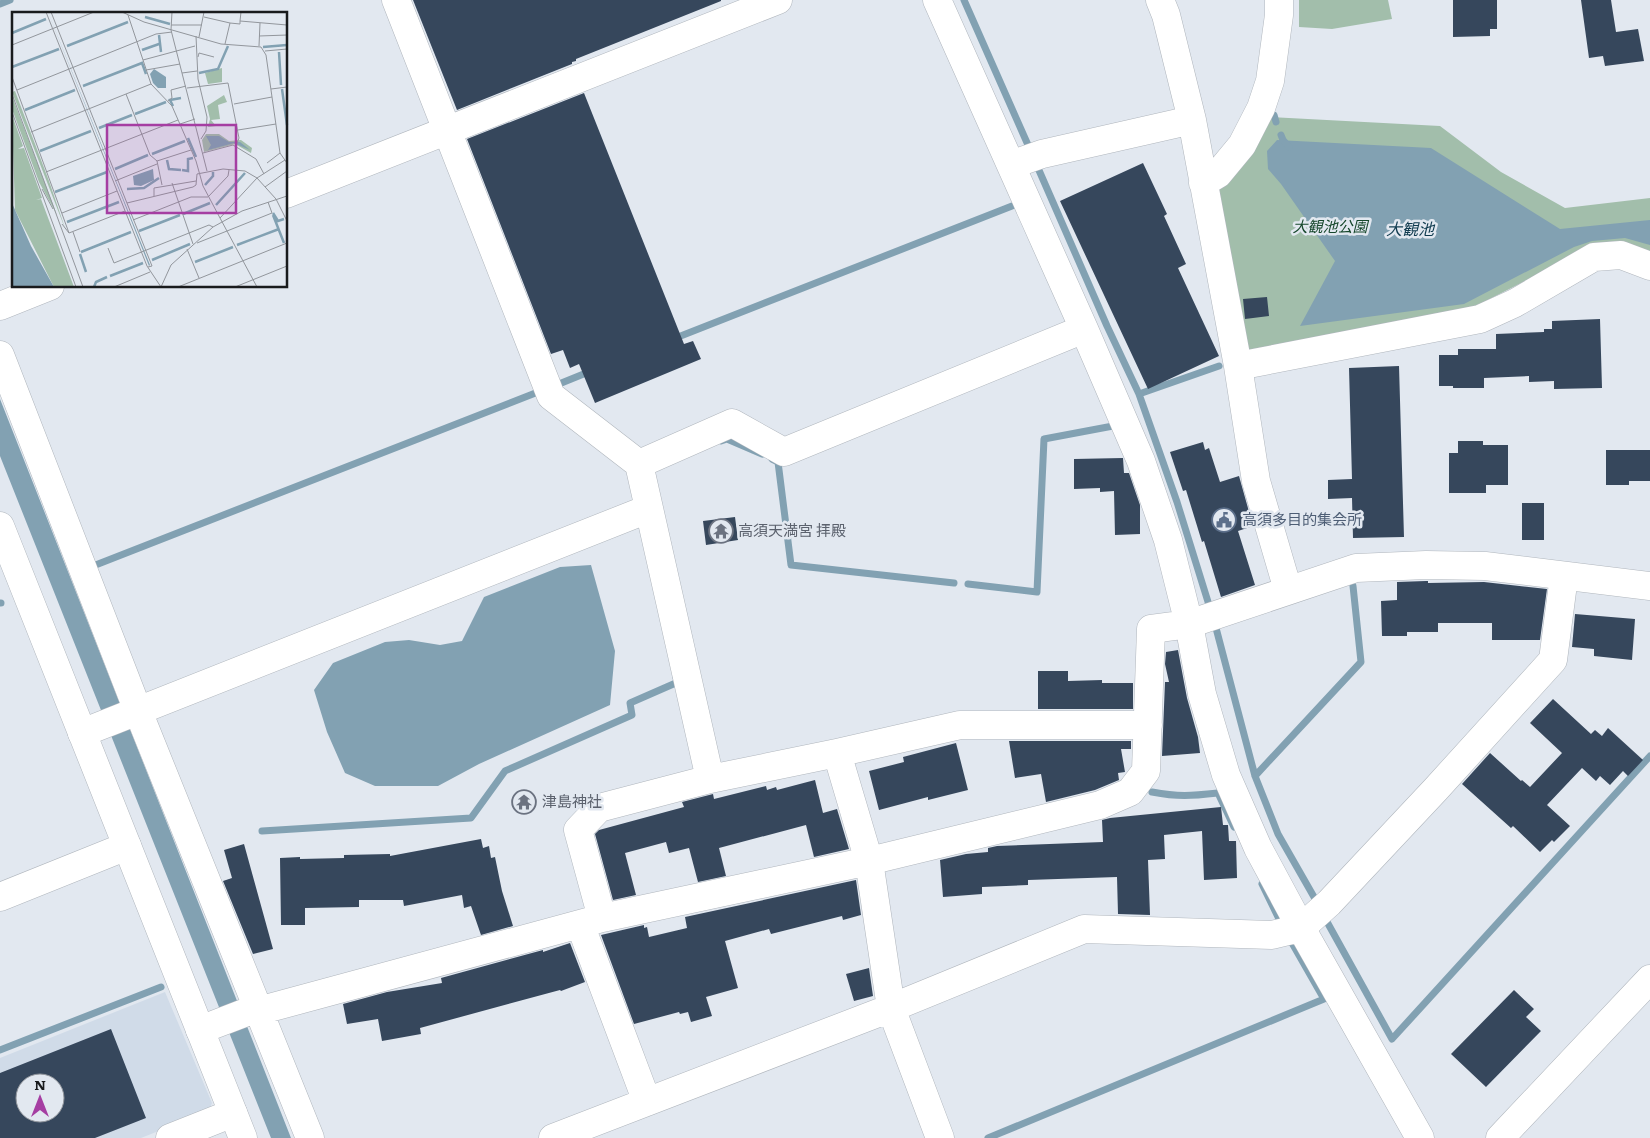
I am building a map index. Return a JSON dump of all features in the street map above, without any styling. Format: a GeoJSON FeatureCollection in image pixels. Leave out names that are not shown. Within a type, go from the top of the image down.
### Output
{"type":"FeatureCollection","features":[{"type":"Feature","properties":{"kind":"street"},"geometry":{"type":"LineString","coordinates":[[396,0],[551,396],[639,464],[710,779]]}},
{"type":"Feature","properties":{"kind":"street"},"geometry":{"type":"LineString","coordinates":[[288,193],[778,0]]}},
{"type":"Feature","properties":{"kind":"street"},"geometry":{"type":"LineString","coordinates":[[937,0],[1141,461],[1168,540],[1189,624],[1202,694],[1226,775],[1258,848],[1420,1138]]}},
{"type":"Feature","properties":{"kind":"street"},"geometry":{"type":"LineString","coordinates":[[1160,0],[1166,15],[1192,120],[1238,366],[1256,481],[1288,590]]}},
{"type":"Feature","properties":{"kind":"street"},"geometry":{"type":"LineString","coordinates":[[1203,183],[1218,174],[1242,145],[1261,108],[1270,81],[1279,15],[1279,0]]}},
{"type":"Feature","properties":{"kind":"street"},"geometry":{"type":"LineString","coordinates":[[1011,165],[1042,154],[1192,120]]}},
{"type":"Feature","properties":{"kind":"street"},"geometry":{"type":"LineString","coordinates":[[1238,366],[1480,319],[1515,303],[1594,257],[1621,255],[1650,266]]}},
{"type":"Feature","properties":{"kind":"street"},"geometry":{"type":"LineString","coordinates":[[0,306],[45,288]]}},
{"type":"Feature","properties":{"kind":"street"},"geometry":{"type":"LineString","coordinates":[[639,464],[732,423],[784,452],[1084,329]]}},
{"type":"Feature","properties":{"kind":"street"},"geometry":{"type":"LineString","coordinates":[[0,355],[135,712],[254,1010],[310,1138]]}},
{"type":"Feature","properties":{"kind":"street"},"geometry":{"type":"LineString","coordinates":[[90,730],[648,509]]}},
{"type":"Feature","properties":{"kind":"street"},"geometry":{"type":"LineString","coordinates":[[0,526],[90,730],[127,846],[210,1026],[233,1113],[243,1138]]}},
{"type":"Feature","properties":{"kind":"street"},"geometry":{"type":"LineString","coordinates":[[210,1026],[254,1010],[591,921],[869,861],[1100,805],[1130,792],[1146,771],[1151,629],[1189,624],[1356,568],[1426,564],[1485,566],[1650,586]]}},
{"type":"Feature","properties":{"kind":"street"},"geometry":{"type":"LineString","coordinates":[[553,1138],[891,1008],[1084,928],[1272,935],[1301,928],[1329,903],[1553,660],[1556,649],[1564,576]]}},
{"type":"Feature","properties":{"kind":"street"},"geometry":{"type":"LineString","coordinates":[[647,1102],[591,921],[578,830],[599,808],[710,779],[960,725],[1148,725]]}},
{"type":"Feature","properties":{"kind":"street"},"geometry":{"type":"LineString","coordinates":[[837,753],[869,861],[891,1008],[940,1138]]}},
{"type":"Feature","properties":{"kind":"street"},"geometry":{"type":"LineString","coordinates":[[0,897],[127,846]]}},
{"type":"Feature","properties":{"kind":"street"},"geometry":{"type":"LineString","coordinates":[[1500,1138],[1650,979]]}},
{"type":"Feature","properties":{"kind":"street"},"geometry":{"type":"LineString","coordinates":[[170,1138],[233,1113]]}},
{"type":"Feature","properties":{"kind":"shaded area"},"geometry":{"type":"Polygon","coordinates":[[[165,992],[212,1103],[209,1111],[141,1138],[0,1138],[0,1058],[165,992]]]}},
{"type":"Feature","properties":{"kind":"green space"},"geometry":{"type":"Polygon","coordinates":[[[1299,0],[1388,0],[1392,19],[1332,29],[1299,27],[1299,0]]]}},
{"type":"Feature","properties":{"kind":"green space","name":"大観池公園"},"geometry":{"type":"Polygon","coordinates":[[[1268,117],[1440,126],[1501,172],[1565,208],[1650,198],[1650,254],[1578,254],[1470,309],[1242,351],[1214,193],[1268,117]]]}},
{"type":"Feature","properties":{"kind":"water","name":"大観池"},"geometry":{"type":"Polygon","coordinates":[[[1277,140],[1431,148],[1560,229],[1650,220],[1650,245],[1625,238],[1592,241],[1574,247],[1464,304],[1300,326],[1335,261],[1281,184],[1268,169],[1267,151],[1277,140]]]}},
{"type":"Feature","properties":{"kind":"water"},"geometry":{"type":"Polygon","coordinates":[[[0,399],[291,1138],[271,1138],[0,456],[0,399]]]}},
{"type":"Feature","properties":{"kind":"water"},"geometry":{"type":"Polygon","coordinates":[[[591,565],[615,651],[610,705],[479,764],[438,786],[375,786],[345,773],[327,732],[314,690],[333,663],[385,642],[409,640],[440,645],[462,641],[484,597],[560,567],[591,565]]]}},
{"type":"Feature","properties":{"kind":"building"},"geometry":{"type":"Polygon","coordinates":[[[413,0],[721,1],[576,59],[572,64],[457,110],[413,0]]]}},
{"type":"Feature","properties":{"kind":"building"},"geometry":{"type":"Polygon","coordinates":[[[1453,0],[1497,0],[1497,29],[1490,29],[1490,36],[1453,37],[1453,0]]]}},
{"type":"Feature","properties":{"kind":"building"},"geometry":{"type":"Polygon","coordinates":[[[1581,0],[1611,0],[1616,32],[1638,29],[1644,61],[1605,66],[1603,56],[1589,58],[1581,0]]]}},
{"type":"Feature","properties":{"kind":"building"},"geometry":{"type":"Polygon","coordinates":[[[584,93],[684,344],[693,341],[701,359],[595,403],[579,364],[570,368],[563,350],[551,354],[467,139],[584,93]]]}},
{"type":"Feature","properties":{"kind":"building"},"geometry":{"type":"Polygon","coordinates":[[[1143,163],[1167,214],[1164,216],[1186,264],[1178,268],[1219,356],[1148,389],[1060,201],[1143,163]]]}},
{"type":"Feature","properties":{"kind":"building"},"geometry":{"type":"Polygon","coordinates":[[[1267,297],[1269,316],[1245,319],[1243,299],[1267,297]]]}},
{"type":"Feature","properties":{"kind":"building"},"geometry":{"type":"Polygon","coordinates":[[[1600,319],[1602,388],[1554,389],[1554,381],[1529,382],[1529,376],[1484,378],[1484,388],[1439,386],[1439,355],[1458,355],[1458,349],[1496,349],[1496,334],[1544,332],[1544,329],[1552,329],[1552,321],[1600,319]]]}},
{"type":"Feature","properties":{"kind":"building"},"geometry":{"type":"Polygon","coordinates":[[[1399,366],[1404,537],[1353,538],[1352,498],[1328,499],[1328,480],[1352,479],[1349,368],[1399,366]]]}},
{"type":"Feature","properties":{"kind":"building"},"geometry":{"type":"Polygon","coordinates":[[[1458,441],[1483,441],[1483,445],[1508,445],[1508,485],[1486,485],[1486,493],[1449,493],[1449,453],[1458,453],[1458,441]]]}},
{"type":"Feature","properties":{"kind":"building"},"geometry":{"type":"Polygon","coordinates":[[[1203,442],[1205,450],[1209,448],[1220,482],[1239,476],[1253,526],[1238,531],[1255,585],[1221,597],[1204,541],[1202,542],[1186,490],[1183,491],[1170,452],[1203,442]]]}},
{"type":"Feature","properties":{"kind":"building"},"geometry":{"type":"Polygon","coordinates":[[[1606,450],[1650,450],[1650,481],[1629,481],[1629,485],[1606,485],[1606,450]]]}},
{"type":"Feature","properties":{"kind":"building"},"geometry":{"type":"Polygon","coordinates":[[[1123,458],[1124,473],[1129,473],[1140,505],[1140,534],[1115,535],[1114,491],[1100,492],[1100,488],[1074,489],[1074,459],[1123,458]]]}},
{"type":"Feature","properties":{"kind":"building"},"geometry":{"type":"Polygon","coordinates":[[[1522,503],[1544,503],[1544,540],[1522,540],[1522,503]]]}},
{"type":"Feature","properties":{"kind":"building","name":"高須天満宮 拝殿"},"geometry":{"type":"Polygon","coordinates":[[[735,517],[738,540],[706,545],[703,521],[735,517]]]}},
{"type":"Feature","properties":{"kind":"building"},"geometry":{"type":"Polygon","coordinates":[[[1428,581],[1428,583],[1484,582],[1547,589],[1540,640],[1492,640],[1492,623],[1438,623],[1438,632],[1407,632],[1407,636],[1382,636],[1381,601],[1397,600],[1397,582],[1428,581]]]}},
{"type":"Feature","properties":{"kind":"building"},"geometry":{"type":"Polygon","coordinates":[[[1575,614],[1635,619],[1632,660],[1594,656],[1594,649],[1572,647],[1575,614]]]}},
{"type":"Feature","properties":{"kind":"building"},"geometry":{"type":"Polygon","coordinates":[[[1178,650],[1200,753],[1162,756],[1165,682],[1169,682],[1165,664],[1166,652],[1178,650]]]}},
{"type":"Feature","properties":{"kind":"building"},"geometry":{"type":"Polygon","coordinates":[[[1038,671],[1068,671],[1068,681],[1102,680],[1102,683],[1133,683],[1133,709],[1038,709],[1038,671]]]}},
{"type":"Feature","properties":{"kind":"building"},"geometry":{"type":"Polygon","coordinates":[[[1553,699],[1591,734],[1595,730],[1602,736],[1608,728],[1643,760],[1628,776],[1623,771],[1610,785],[1600,776],[1596,781],[1582,768],[1547,805],[1570,826],[1554,842],[1552,840],[1540,852],[1513,826],[1511,828],[1462,784],[1490,753],[1530,787],[1562,753],[1530,723],[1553,699]]]}},
{"type":"Feature","properties":{"kind":"building"},"geometry":{"type":"Polygon","coordinates":[[[1009,741],[1131,741],[1131,749],[1121,749],[1125,772],[1118,773],[1119,780],[1095,790],[1046,802],[1041,774],[1015,778],[1009,741]]]}},
{"type":"Feature","properties":{"kind":"building"},"geometry":{"type":"Polygon","coordinates":[[[956,743],[968,790],[928,800],[928,797],[879,810],[869,771],[904,762],[903,757],[956,743]]]}},
{"type":"Feature","properties":{"kind":"building"},"geometry":{"type":"Polygon","coordinates":[[[815,780],[823,813],[837,809],[849,849],[814,857],[806,825],[719,848],[726,876],[698,882],[689,848],[669,853],[666,842],[625,853],[636,895],[613,900],[595,834],[599,830],[684,807],[682,802],[713,794],[714,799],[766,786],[767,790],[776,787],[777,790],[815,780]]]}},
{"type":"Feature","properties":{"kind":"building"},"geometry":{"type":"Polygon","coordinates":[[[1221,807],[1223,825],[1228,825],[1229,841],[1236,841],[1237,878],[1204,880],[1202,831],[1164,835],[1165,859],[1148,860],[1150,915],[1118,914],[1117,877],[1028,880],[1028,885],[982,887],[982,894],[943,897],[940,860],[966,854],[988,852],[988,848],[997,846],[1103,842],[1102,820],[1221,807]]]}},
{"type":"Feature","properties":{"kind":"building"},"geometry":{"type":"Polygon","coordinates":[[[481,839],[483,848],[489,846],[491,858],[495,857],[502,891],[513,926],[481,935],[471,906],[464,908],[462,895],[404,906],[403,900],[359,900],[359,907],[305,908],[305,925],[281,925],[280,858],[344,858],[344,855],[390,854],[390,856],[481,839]]]}},
{"type":"Feature","properties":{"kind":"building"},"geometry":{"type":"Polygon","coordinates":[[[244,844],[273,949],[253,954],[223,881],[232,878],[224,850],[244,844]]]}},
{"type":"Feature","properties":{"kind":"building"},"geometry":{"type":"Polygon","coordinates":[[[856,880],[861,915],[843,920],[842,916],[771,934],[769,929],[725,941],[738,988],[706,997],[712,1016],[691,1022],[688,1012],[680,1014],[679,1012],[634,1024],[601,935],[644,925],[644,928],[647,927],[649,937],[687,928],[685,917],[856,880]]]}},
{"type":"Feature","properties":{"kind":"building"},"geometry":{"type":"Polygon","coordinates":[[[570,943],[585,982],[561,991],[420,1028],[421,1034],[382,1041],[378,1019],[347,1024],[343,1004],[387,992],[442,983],[441,978],[543,950],[543,952],[570,943]]]}},
{"type":"Feature","properties":{"kind":"building"},"geometry":{"type":"Polygon","coordinates":[[[869,968],[873,996],[854,1001],[846,974],[869,968]]]}},
{"type":"Feature","properties":{"kind":"building"},"geometry":{"type":"Polygon","coordinates":[[[1514,990],[1534,1009],[1526,1017],[1541,1031],[1486,1087],[1451,1054],[1514,990]]]}},
{"type":"Feature","properties":{"kind":"building"},"geometry":{"type":"Polygon","coordinates":[[[111,1029],[146,1118],[95,1138],[0,1138],[0,1073],[111,1029]]]}},
{"type":"Feature","properties":{"kind":"waterway"},"geometry":{"type":"LineString","coordinates":[[0,4],[10,0]]}},
{"type":"Feature","properties":{"kind":"waterway"},"geometry":{"type":"LineString","coordinates":[[964,0],[1028,145]]}},
{"type":"Feature","properties":{"kind":"waterway"},"geometry":{"type":"LineString","coordinates":[[1274,115],[1276,122]]}},
{"type":"Feature","properties":{"kind":"waterway"},"geometry":{"type":"LineString","coordinates":[[1281,135],[1289,147]]}},
{"type":"Feature","properties":{"kind":"waterway"},"geometry":{"type":"LineString","coordinates":[[1038,168],[1139,394],[1177,502],[1209,605]]}},
{"type":"Feature","properties":{"kind":"waterway"},"geometry":{"type":"LineString","coordinates":[[673,339],[1012,206]]}},
{"type":"Feature","properties":{"kind":"waterway"},"geometry":{"type":"LineString","coordinates":[[1139,394],[1219,366]]}},
{"type":"Feature","properties":{"kind":"waterway"},"geometry":{"type":"LineString","coordinates":[[554,386],[591,371]]}},
{"type":"Feature","properties":{"kind":"waterway"},"geometry":{"type":"LineString","coordinates":[[93,566],[538,392]]}},
{"type":"Feature","properties":{"kind":"waterway"},"geometry":{"type":"LineString","coordinates":[[968,584],[1037,592],[1044,439],[1113,426]]}},
{"type":"Feature","properties":{"kind":"waterway"},"geometry":{"type":"LineString","coordinates":[[721,441],[727,439],[762,454]]}},
{"type":"Feature","properties":{"kind":"waterway"},"geometry":{"type":"LineString","coordinates":[[772,459],[778,462],[791,565],[954,583]]}},
{"type":"Feature","properties":{"kind":"waterway"},"geometry":{"type":"LineString","coordinates":[[1255,776],[1361,662],[1353,586]]}},
{"type":"Feature","properties":{"kind":"waterway"},"geometry":{"type":"LineString","coordinates":[[1216,628],[1255,776],[1278,834],[1318,904]]}},
{"type":"Feature","properties":{"kind":"waterway"},"geometry":{"type":"LineString","coordinates":[[262,831],[471,818],[505,771],[632,715],[630,703],[678,682],[676,677]]}},
{"type":"Feature","properties":{"kind":"waterway"},"geometry":{"type":"LineString","coordinates":[[1326,920],[1392,1039],[1650,756]]}},
{"type":"Feature","properties":{"kind":"waterway"},"geometry":{"type":"LineString","coordinates":[[1152,792],[1185,796],[1218,793],[1234,827]]}},
{"type":"Feature","properties":{"kind":"waterway"},"geometry":{"type":"LineString","coordinates":[[1262,884],[1281,923]]}},
{"type":"Feature","properties":{"kind":"waterway"},"geometry":{"type":"LineString","coordinates":[[988,1138],[1324,999],[1292,943]]}},
{"type":"Feature","properties":{"kind":"waterway"},"geometry":{"type":"LineString","coordinates":[[0,1050],[161,987]]}},
{"type":"Feature","properties":{"kind":"place","name":"高須多目的集会所"},"geometry":{"type":"Point","coordinates":[1224,520]}},
{"type":"Feature","properties":{"kind":"place","name":"高須天満宮 拝殿"},"geometry":{"type":"Point","coordinates":[721,531]}},
{"type":"Feature","properties":{"kind":"place","name":"津島神社"},"geometry":{"type":"Point","coordinates":[524,802]}}]}
